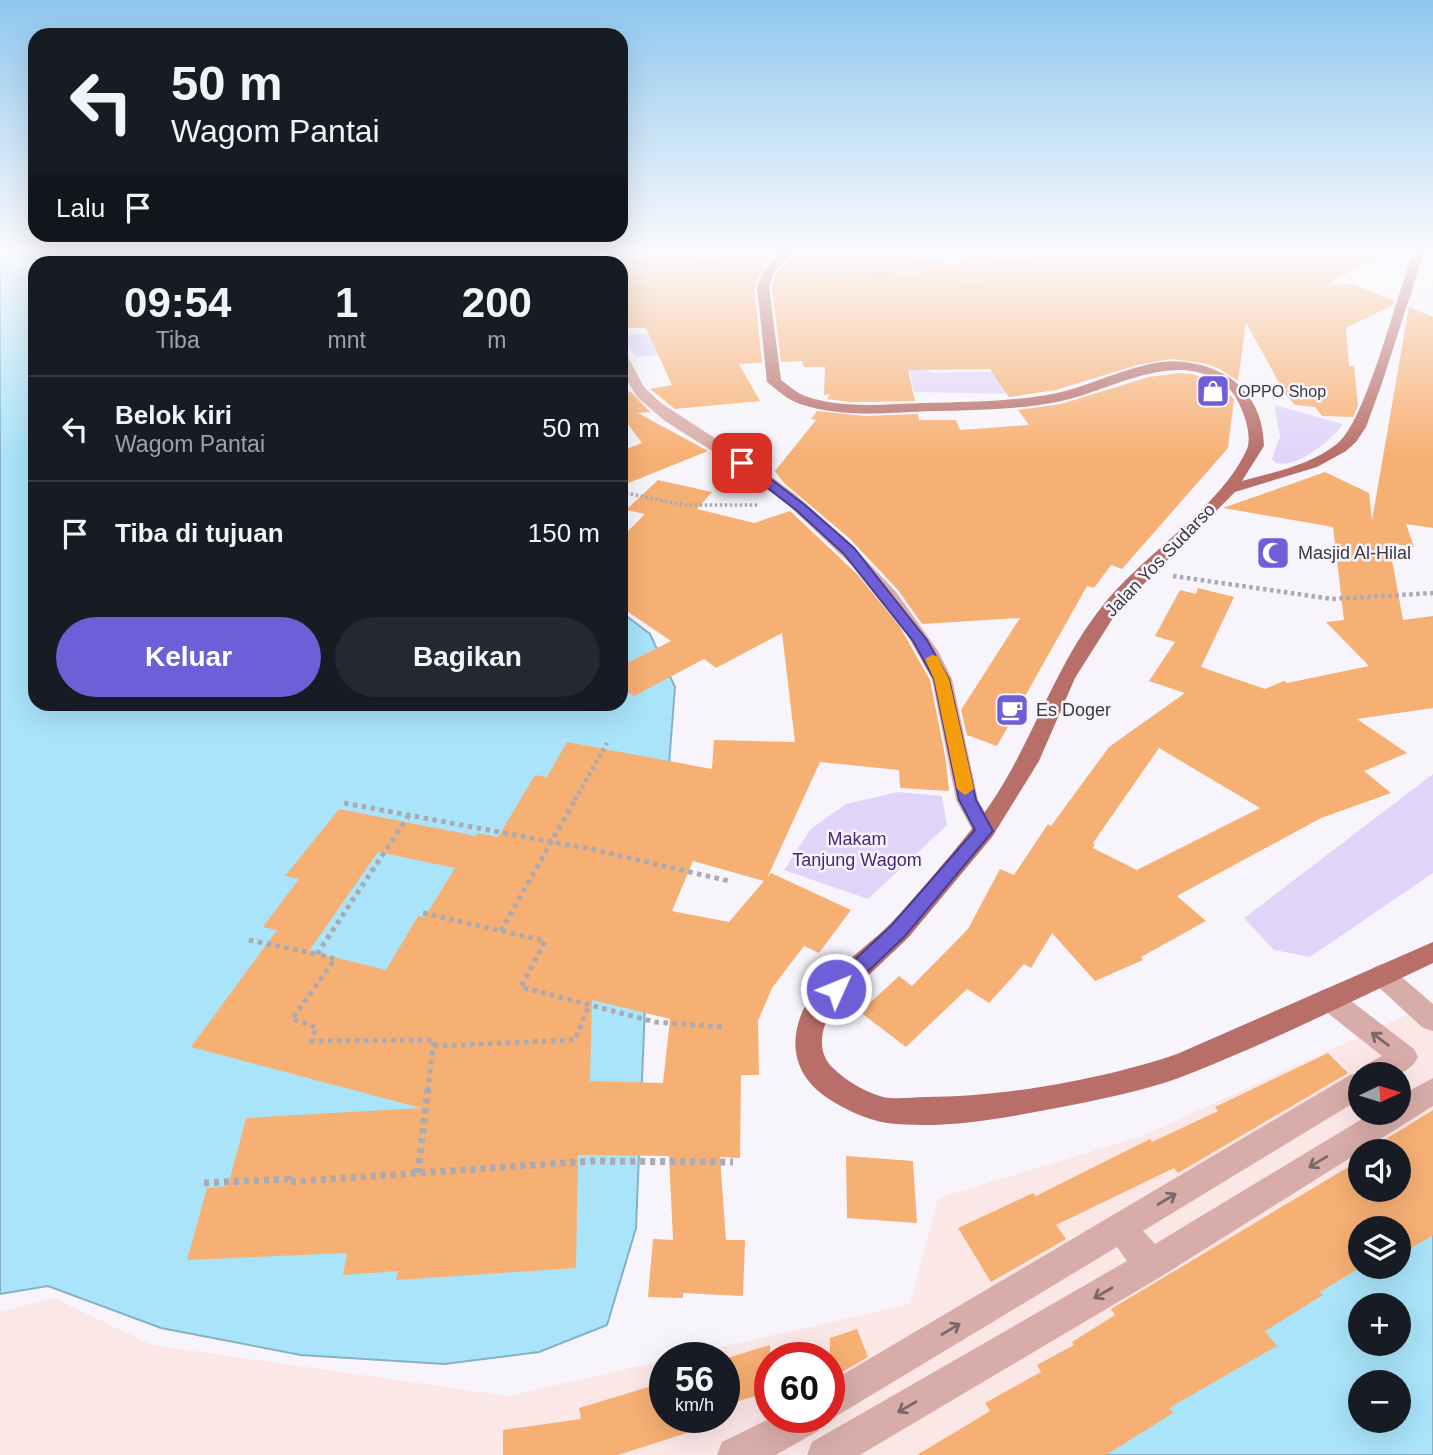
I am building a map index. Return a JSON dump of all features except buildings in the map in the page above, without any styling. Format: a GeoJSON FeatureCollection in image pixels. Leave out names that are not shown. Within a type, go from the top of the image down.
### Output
{"type":"FeatureCollection","features":[{"type":"Feature","properties":{"kind":"main road","name":"Jalan Yos Sudarso"},"geometry":{"type":"LineString","coordinates":[[766,321],[774,382],[801,400],[834,407],[866,409],[1031,402],[1060,397],[1157,366],[1197,367],[1232,383],[1244,399],[1254,421],[1256,446],[1229,489],[1111,607],[1065,678],[1028,761],[984,831],[899,931],[823,1002],[814,1016],[807,1047],[813,1067],[830,1084],[853,1098],[884,1110],[957,1110],[1079,1092],[1143,1078],[1186,1063],[1433,952]]}},
{"type":"Feature","properties":{"kind":"main road"},"geometry":{"type":"LineString","coordinates":[[1229,489],[1301,468],[1351,440],[1375,384],[1394,321]]}},
{"type":"Feature","properties":{"kind":"street"},"geometry":{"type":"LineString","coordinates":[[628,371],[636,387],[660,410],[759,474],[849,551],[872,577],[936,664],[957,740],[967,800],[984,831]]}},
{"type":"Feature","properties":{"kind":"street"},"geometry":{"type":"LineString","coordinates":[[1382,975],[1433,1020]]}},
{"type":"Feature","properties":{"kind":"street"},"geometry":{"type":"LineString","coordinates":[[1329,999],[1404,1057],[1395,1062]]}},
{"type":"Feature","properties":{"kind":"street"},"geometry":{"type":"LineString","coordinates":[[845,1393],[1348,1091]]}},
{"type":"Feature","properties":{"kind":"street"},"geometry":{"type":"LineString","coordinates":[[1411,1105],[1433,1091]]}},
{"type":"Feature","properties":{"kind":"street"},"geometry":{"type":"LineString","coordinates":[[825,1455],[1151,1265],[1378,1125]]}},
{"type":"Feature","properties":{"kind":"street"},"geometry":{"type":"LineString","coordinates":[[1120,1227],[1151,1265]]}},
{"type":"Feature","properties":{"kind":"street"},"geometry":{"type":"LineString","coordinates":[[748,1452],[780,1433]]}},
{"type":"Feature","properties":{"kind":"path"},"geometry":{"type":"LineString","coordinates":[[628,493],[685,505],[795,503]]}},
{"type":"Feature","properties":{"kind":"path"},"geometry":{"type":"LineString","coordinates":[[1148,572],[1332,599],[1433,593]]}},
{"type":"Feature","properties":{"kind":"path"},"geometry":{"type":"LineString","coordinates":[[501,931],[607,743]]}},
{"type":"Feature","properties":{"kind":"path"},"geometry":{"type":"LineString","coordinates":[[345,803],[551,842],[729,880]]}},
{"type":"Feature","properties":{"kind":"path"},"geometry":{"type":"LineString","coordinates":[[317,954],[409,815]]}},
{"type":"Feature","properties":{"kind":"path"},"geometry":{"type":"LineString","coordinates":[[423,914],[545,941],[521,987],[655,1022],[722,1027]]}},
{"type":"Feature","properties":{"kind":"path"},"geometry":{"type":"LineString","coordinates":[[249,940],[335,959],[292,1019],[316,1027],[312,1041],[434,1040],[418,1173]]}},
{"type":"Feature","properties":{"kind":"path"},"geometry":{"type":"LineString","coordinates":[[434,1046],[575,1040],[589,1005]]}},
{"type":"Feature","properties":{"kind":"path"},"geometry":{"type":"LineString","coordinates":[[204,1183],[288,1179],[288,1182],[593,1161],[733,1162]]}},
{"type":"Feature","properties":{"kind":"shaded area"},"geometry":{"type":"Polygon","coordinates":[[[1433,1003],[1433,1138],[1411,1147],[1411,1139],[1348,1139],[1348,1197],[974,1455],[0,1455],[0,1312],[54,1298],[152,1345],[508,1396],[649,1364],[649,1433],[740,1433],[740,1343],[910,1304],[938,1198],[1142,1136],[1433,1003]]]}},
{"type":"Feature","properties":{"kind":"green space"},"geometry":{"type":"Polygon","coordinates":[[[661,333],[676,354],[636,357],[628,344],[628,335],[661,333]]]}},
{"type":"Feature","properties":{"kind":"green space"},"geometry":{"type":"Polygon","coordinates":[[[923,363],[926,370],[933,373],[1046,370],[1019,394],[914,392],[910,371],[869,371],[923,363]]]}},
{"type":"Feature","properties":{"kind":"green space"},"geometry":{"type":"Polygon","coordinates":[[[1274,405],[1343,424],[1331,438],[1303,458],[1284,464],[1276,463],[1272,459],[1280,436],[1274,405]]]}},
{"type":"Feature","properties":{"kind":"green space"},"geometry":{"type":"Polygon","coordinates":[[[1433,774],[1433,873],[1310,957],[1274,950],[1244,918],[1433,774]]]}},
{"type":"Feature","properties":{"kind":"green space","name":"Makam Tanjung Wagom"},"geometry":{"type":"Polygon","coordinates":[[[898,792],[942,796],[947,825],[868,899],[784,870],[811,829],[846,804],[898,792]]]}},
{"type":"Feature","properties":{"kind":"water"},"geometry":{"type":"Polygon","coordinates":[[[0,321],[28,321],[28,711],[628,711],[628,617],[650,634],[675,687],[665,816],[649,908],[636,1228],[607,1325],[539,1352],[444,1364],[301,1355],[161,1328],[48,1286],[0,1294],[0,321]]]}},
{"type":"Feature","properties":{"kind":"water"},"geometry":{"type":"Polygon","coordinates":[[[1433,1148],[1433,1455],[990,1455],[1348,1222],[1348,1279],[1411,1279],[1411,1216],[1358,1216],[1380,1202],[1411,1202],[1411,1174],[1433,1148]]]}},
{"type":"Feature","properties":{"kind":"slow traffic"},"geometry":{"type":"LineString","coordinates":[[932,659],[942,679],[957,740],[965,789]]}},
{"type":"Feature","properties":{"kind":"place","name":"OPPO Shop"},"geometry":{"type":"Point","coordinates":[1213,391]}},
{"type":"Feature","properties":{"kind":"place","name":"Masjid Al-Hilal"},"geometry":{"type":"Point","coordinates":[1273,553]}},
{"type":"Feature","properties":{"kind":"place","name":"Es Doger"},"geometry":{"type":"Point","coordinates":[1012,710]}},
{"type":"Feature","properties":{"kind":"route"},"geometry":{"type":"LineString","coordinates":[[742,463],[801,507],[849,551],[897,608],[936,664],[957,740],[967,800],[984,831],[899,931],[836,989]]}}]}
